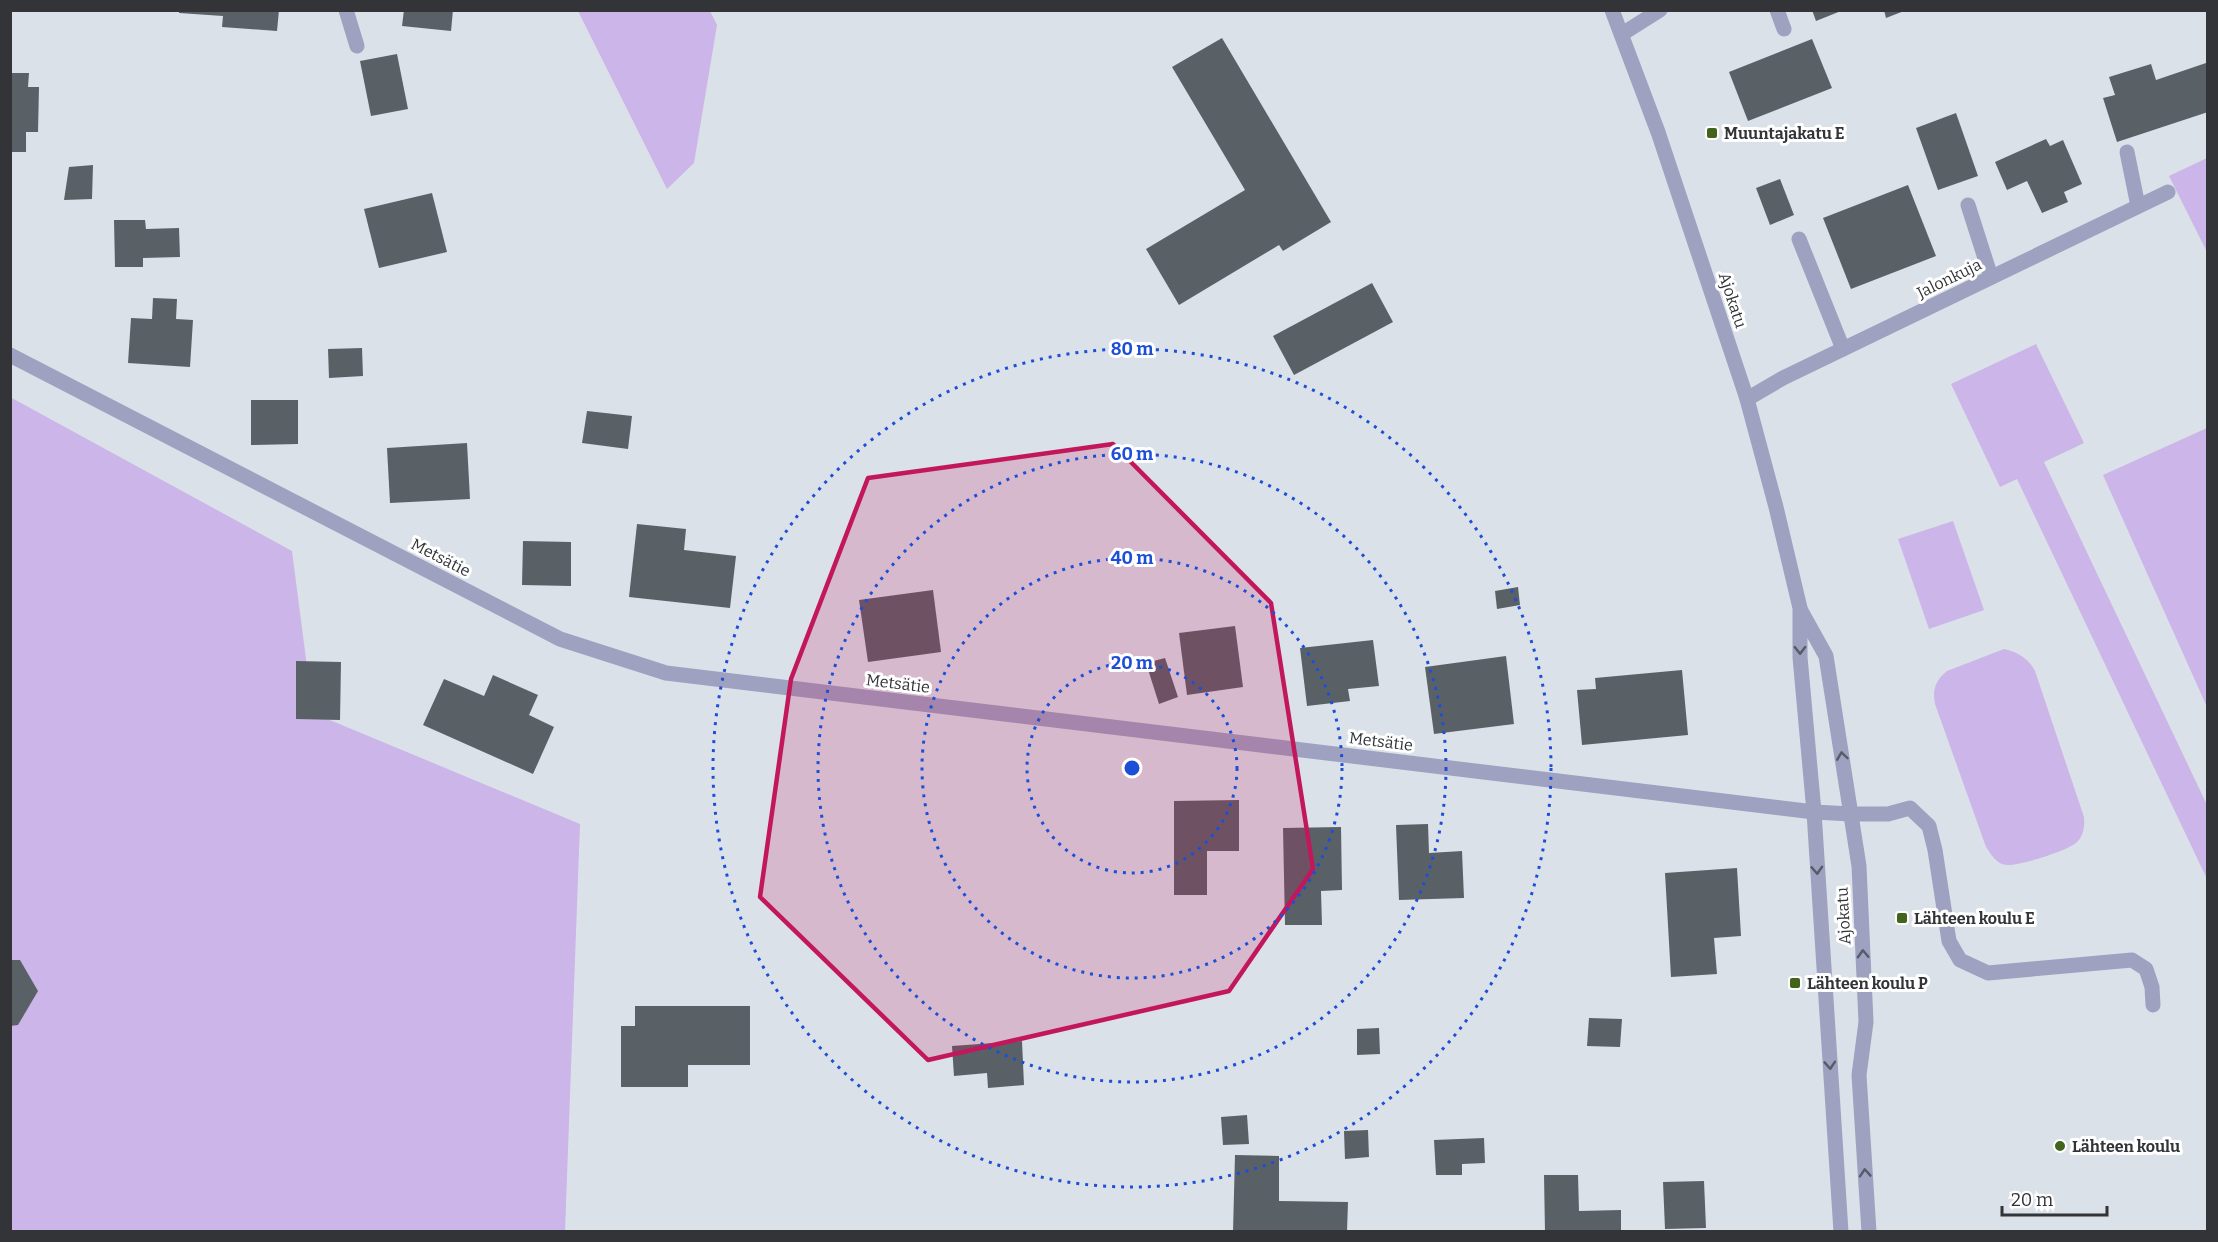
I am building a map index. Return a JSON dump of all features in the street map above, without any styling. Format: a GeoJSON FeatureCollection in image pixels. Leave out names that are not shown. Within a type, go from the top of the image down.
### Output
{"type":"FeatureCollection","features":[{"type":"Feature","properties":{"kind":"street"},"geometry":{"type":"LineString","coordinates":[[346,10],[357,46]]}},
{"type":"Feature","properties":{"kind":"street","name":"Ajokatu"},"geometry":{"type":"LineString","coordinates":[[1612,10],[1658,132],[1747,399],[1800,608],[1800,657],[1814,812],[1841,1232]]}},
{"type":"Feature","properties":{"kind":"street"},"geometry":{"type":"LineString","coordinates":[[1622,34],[1660,10]]}},
{"type":"Feature","properties":{"kind":"street"},"geometry":{"type":"LineString","coordinates":[[1777,10],[1784,29]]}},
{"type":"Feature","properties":{"kind":"street"},"geometry":{"type":"LineString","coordinates":[[2127,152],[2138,206]]}},
{"type":"Feature","properties":{"kind":"street","name":"Jalonkuja"},"geometry":{"type":"LineString","coordinates":[[1747,399],[1783,378],[2168,192]]}},
{"type":"Feature","properties":{"kind":"street"},"geometry":{"type":"LineString","coordinates":[[1968,205],[1992,277]]}},
{"type":"Feature","properties":{"kind":"street"},"geometry":{"type":"LineString","coordinates":[[1799,239],[1844,349]]}},
{"type":"Feature","properties":{"kind":"street","name":"Metsätie"},"geometry":{"type":"LineString","coordinates":[[10,355],[560,639],[666,673],[1814,812],[1888,814],[1910,808],[1929,826],[1949,941],[1960,960],[1988,973],[2132,960],[2146,969],[2152,987],[2153,1005]]}},
{"type":"Feature","properties":{"kind":"street","name":"Ajokatu"},"geometry":{"type":"LineString","coordinates":[[1800,608],[1826,656],[1859,866],[1866,1022],[1859,1075],[1869,1232]]}},
{"type":"Feature","properties":{"kind":"highlighted area"},"geometry":{"type":"Polygon","coordinates":[[[1113,444],[1271,603],[1313,869],[1229,991],[928,1060],[760,897],[791,679],[868,478],[1113,444]]]}},
{"type":"Feature","properties":{"kind":"shaded area"},"geometry":{"type":"Polygon","coordinates":[[[578,11],[710,11],[717,25],[694,163],[667,189],[578,11]]]}},
{"type":"Feature","properties":{"kind":"shaded area"},"geometry":{"type":"Polygon","coordinates":[[[2207,158],[2207,252],[2169,176],[2207,158]]]}},
{"type":"Feature","properties":{"kind":"shaded area"},"geometry":{"type":"Polygon","coordinates":[[[2036,344],[2084,443],[2044,462],[2207,805],[2207,879],[2017,479],[2000,487],[1951,384],[2036,344]]]}},
{"type":"Feature","properties":{"kind":"shaded area"},"geometry":{"type":"Polygon","coordinates":[[[10,397],[292,551],[313,713],[580,824],[565,1231],[11,1231],[10,397]]]}},
{"type":"Feature","properties":{"kind":"shaded area"},"geometry":{"type":"Polygon","coordinates":[[[2207,428],[2207,707],[2103,475],[2207,428]]]}},
{"type":"Feature","properties":{"kind":"shaded area"},"geometry":{"type":"Polygon","coordinates":[[[1953,521],[1984,610],[1929,629],[1898,539],[1953,521]]]}},
{"type":"Feature","properties":{"kind":"shaded area"},"geometry":{"type":"Polygon","coordinates":[[[2004,649],[2022,657],[2035,671],[2084,817],[2084,829],[2073,845],[2037,859],[2007,865],[1997,861],[1986,847],[1935,704],[1934,694],[1938,681],[1947,671],[2004,649]]]}},
{"type":"Feature","properties":{"kind":"building"},"geometry":{"type":"Polygon","coordinates":[[[179,10],[279,10],[277,31],[222,27],[223,16],[179,13],[179,10]]]}},
{"type":"Feature","properties":{"kind":"building"},"geometry":{"type":"Polygon","coordinates":[[[404,10],[453,10],[451,31],[402,26],[404,10]]]}},
{"type":"Feature","properties":{"kind":"building"},"geometry":{"type":"Polygon","coordinates":[[[1812,10],[1841,10],[1841,11],[1816,21],[1812,10]]]}},
{"type":"Feature","properties":{"kind":"building"},"geometry":{"type":"Polygon","coordinates":[[[1884,10],[1904,10],[1904,11],[1886,18],[1884,10]]]}},
{"type":"Feature","properties":{"kind":"building"},"geometry":{"type":"Polygon","coordinates":[[[1222,38],[1331,222],[1283,251],[1279,245],[1179,305],[1146,249],[1245,190],[1172,67],[1222,38]]]}},
{"type":"Feature","properties":{"kind":"building"},"geometry":{"type":"Polygon","coordinates":[[[1812,39],[1832,88],[1748,121],[1729,72],[1812,39]]]}},
{"type":"Feature","properties":{"kind":"building"},"geometry":{"type":"Polygon","coordinates":[[[397,54],[408,109],[371,116],[360,61],[397,54]]]}},
{"type":"Feature","properties":{"kind":"building"},"geometry":{"type":"Polygon","coordinates":[[[2206,63],[2208,112],[2117,142],[2103,98],[2115,95],[2109,77],[2151,64],[2156,80],[2206,63]]]}},
{"type":"Feature","properties":{"kind":"building"},"geometry":{"type":"Polygon","coordinates":[[[10,73],[29,73],[28,87],[39,87],[38,132],[26,132],[26,152],[10,152],[10,73]]]}},
{"type":"Feature","properties":{"kind":"building"},"geometry":{"type":"Polygon","coordinates":[[[1956,113],[1978,176],[1938,190],[1916,128],[1956,113]]]}},
{"type":"Feature","properties":{"kind":"building"},"geometry":{"type":"Polygon","coordinates":[[[2046,139],[2050,146],[2063,140],[2082,184],[2064,192],[2068,202],[2042,213],[2027,181],[2007,190],[1995,162],[2046,139]]]}},
{"type":"Feature","properties":{"kind":"building"},"geometry":{"type":"Polygon","coordinates":[[[93,165],[92,199],[64,200],[69,167],[93,165]]]}},
{"type":"Feature","properties":{"kind":"building"},"geometry":{"type":"Polygon","coordinates":[[[1780,179],[1794,215],[1770,225],[1756,188],[1780,179]]]}},
{"type":"Feature","properties":{"kind":"building"},"geometry":{"type":"Polygon","coordinates":[[[1908,185],[1936,256],[1851,289],[1823,218],[1908,185]]]}},
{"type":"Feature","properties":{"kind":"building"},"geometry":{"type":"Polygon","coordinates":[[[432,193],[447,252],[379,268],[364,209],[432,193]]]}},
{"type":"Feature","properties":{"kind":"building"},"geometry":{"type":"Polygon","coordinates":[[[114,220],[145,220],[146,229],[179,228],[180,257],[143,258],[143,267],[115,267],[114,220]]]}},
{"type":"Feature","properties":{"kind":"building"},"geometry":{"type":"Polygon","coordinates":[[[1372,283],[1393,322],[1294,375],[1273,336],[1372,283]]]}},
{"type":"Feature","properties":{"kind":"building"},"geometry":{"type":"Polygon","coordinates":[[[153,298],[177,299],[176,319],[193,320],[190,367],[128,363],[131,318],[152,319],[153,298]]]}},
{"type":"Feature","properties":{"kind":"building"},"geometry":{"type":"Polygon","coordinates":[[[362,348],[363,376],[329,378],[328,349],[362,348]]]}},
{"type":"Feature","properties":{"kind":"building"},"geometry":{"type":"Polygon","coordinates":[[[251,400],[298,400],[298,444],[251,445],[251,400]]]}},
{"type":"Feature","properties":{"kind":"building"},"geometry":{"type":"Polygon","coordinates":[[[587,411],[632,416],[628,449],[582,443],[587,411]]]}},
{"type":"Feature","properties":{"kind":"building"},"geometry":{"type":"Polygon","coordinates":[[[467,443],[470,499],[390,503],[387,448],[467,443]]]}},
{"type":"Feature","properties":{"kind":"building"},"geometry":{"type":"Polygon","coordinates":[[[637,524],[686,529],[684,550],[736,556],[730,608],[629,597],[637,524]]]}},
{"type":"Feature","properties":{"kind":"building"},"geometry":{"type":"Polygon","coordinates":[[[523,541],[571,542],[571,586],[522,585],[523,541]]]}},
{"type":"Feature","properties":{"kind":"building"},"geometry":{"type":"Polygon","coordinates":[[[1518,587],[1520,605],[1497,609],[1495,591],[1518,587]]]}},
{"type":"Feature","properties":{"kind":"building"},"geometry":{"type":"Polygon","coordinates":[[[933,590],[941,652],[868,662],[859,600],[933,590]]]}},
{"type":"Feature","properties":{"kind":"building"},"geometry":{"type":"Polygon","coordinates":[[[1235,626],[1243,687],[1187,695],[1179,633],[1235,626]]]}},
{"type":"Feature","properties":{"kind":"building"},"geometry":{"type":"Polygon","coordinates":[[[1373,640],[1379,686],[1348,689],[1350,701],[1307,706],[1300,648],[1373,640]]]}},
{"type":"Feature","properties":{"kind":"building"},"geometry":{"type":"Polygon","coordinates":[[[1506,656],[1514,724],[1434,734],[1425,667],[1506,656]]]}},
{"type":"Feature","properties":{"kind":"building"},"geometry":{"type":"Polygon","coordinates":[[[1165,658],[1178,697],[1159,704],[1146,663],[1165,658]]]}},
{"type":"Feature","properties":{"kind":"building"},"geometry":{"type":"Polygon","coordinates":[[[296,661],[341,662],[340,720],[296,719],[296,661]]]}},
{"type":"Feature","properties":{"kind":"building"},"geometry":{"type":"Polygon","coordinates":[[[1682,670],[1688,735],[1582,745],[1577,690],[1596,689],[1595,678],[1682,670]]]}},
{"type":"Feature","properties":{"kind":"building"},"geometry":{"type":"Polygon","coordinates":[[[493,675],[538,695],[529,715],[554,727],[533,774],[423,725],[444,679],[484,696],[493,675]]]}},
{"type":"Feature","properties":{"kind":"building"},"geometry":{"type":"Polygon","coordinates":[[[1239,800],[1239,851],[1207,851],[1207,895],[1174,895],[1174,801],[1239,800]]]}},
{"type":"Feature","properties":{"kind":"building"},"geometry":{"type":"Polygon","coordinates":[[[1428,824],[1429,853],[1462,851],[1464,898],[1399,900],[1396,825],[1428,824]]]}},
{"type":"Feature","properties":{"kind":"building"},"geometry":{"type":"Polygon","coordinates":[[[1341,827],[1342,890],[1321,891],[1322,925],[1285,925],[1283,828],[1341,827]]]}},
{"type":"Feature","properties":{"kind":"building"},"geometry":{"type":"Polygon","coordinates":[[[1737,868],[1741,936],[1714,938],[1717,974],[1671,977],[1665,873],[1737,868]]]}},
{"type":"Feature","properties":{"kind":"building"},"geometry":{"type":"Polygon","coordinates":[[[10,960],[20,960],[38,991],[18,1025],[10,1026],[10,960]]]}},
{"type":"Feature","properties":{"kind":"building"},"geometry":{"type":"Polygon","coordinates":[[[635,1006],[750,1006],[750,1065],[688,1065],[688,1087],[621,1087],[621,1026],[635,1026],[635,1006]]]}},
{"type":"Feature","properties":{"kind":"building"},"geometry":{"type":"Polygon","coordinates":[[[1589,1018],[1622,1019],[1620,1047],[1587,1046],[1589,1018]]]}},
{"type":"Feature","properties":{"kind":"building"},"geometry":{"type":"Polygon","coordinates":[[[1379,1028],[1380,1054],[1357,1055],[1357,1029],[1379,1028]]]}},
{"type":"Feature","properties":{"kind":"building"},"geometry":{"type":"Polygon","coordinates":[[[1022,1041],[1024,1085],[988,1088],[987,1073],[954,1076],[952,1046],[1022,1041]]]}},
{"type":"Feature","properties":{"kind":"building"},"geometry":{"type":"Polygon","coordinates":[[[1247,1115],[1249,1144],[1223,1145],[1221,1117],[1247,1115]]]}},
{"type":"Feature","properties":{"kind":"building"},"geometry":{"type":"Polygon","coordinates":[[[1368,1130],[1369,1157],[1345,1159],[1344,1131],[1368,1130]]]}},
{"type":"Feature","properties":{"kind":"building"},"geometry":{"type":"Polygon","coordinates":[[[1484,1138],[1485,1163],[1462,1164],[1462,1175],[1436,1175],[1434,1140],[1484,1138]]]}},
{"type":"Feature","properties":{"kind":"building"},"geometry":{"type":"Polygon","coordinates":[[[1235,1155],[1279,1156],[1279,1201],[1348,1202],[1347,1232],[1233,1232],[1235,1155]]]}},
{"type":"Feature","properties":{"kind":"building"},"geometry":{"type":"Polygon","coordinates":[[[1544,1175],[1578,1175],[1579,1211],[1621,1210],[1621,1232],[1545,1232],[1544,1175]]]}},
{"type":"Feature","properties":{"kind":"building"},"geometry":{"type":"Polygon","coordinates":[[[1704,1181],[1706,1228],[1665,1229],[1663,1182],[1704,1181]]]}},
{"type":"Feature","properties":{"kind":"place","name":"Muuntajakatu E"},"geometry":{"type":"Point","coordinates":[1712,133]}},
{"type":"Feature","properties":{"kind":"place","name":"Lähteen koulu E"},"geometry":{"type":"Point","coordinates":[1902,918]}},
{"type":"Feature","properties":{"kind":"place","name":"Lähteen koulu P"},"geometry":{"type":"Point","coordinates":[1795,983]}},
{"type":"Feature","properties":{"kind":"place","name":"Lähteen koulu"},"geometry":{"type":"Point","coordinates":[2060,1146]}}]}
